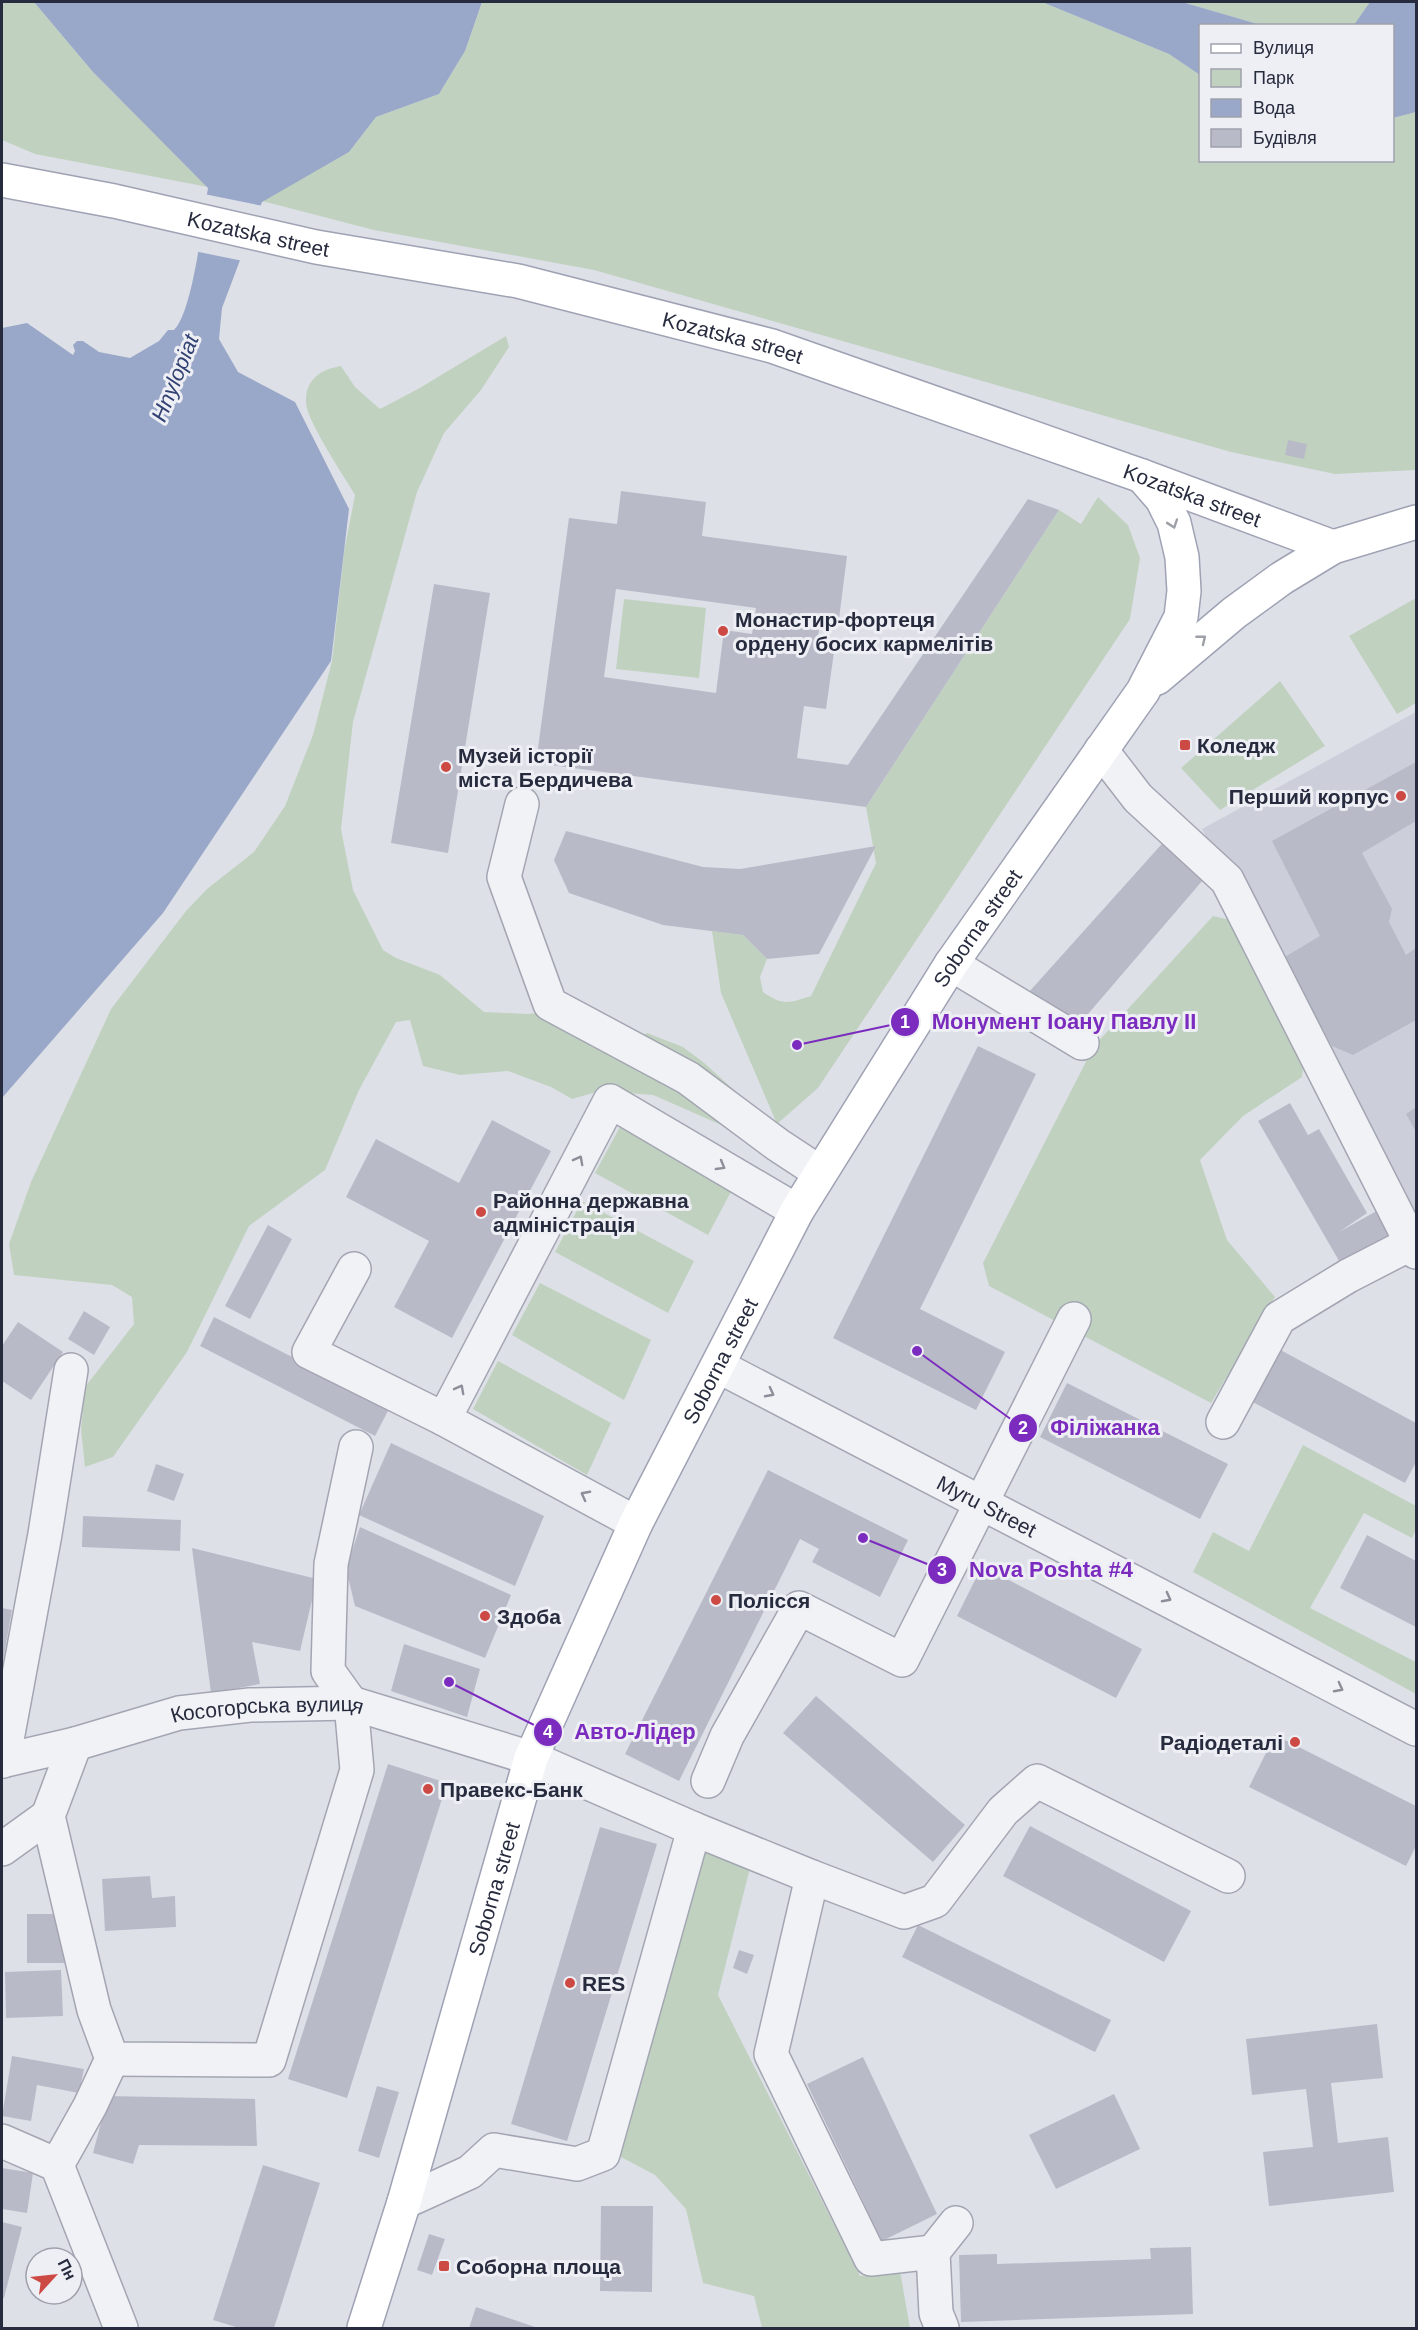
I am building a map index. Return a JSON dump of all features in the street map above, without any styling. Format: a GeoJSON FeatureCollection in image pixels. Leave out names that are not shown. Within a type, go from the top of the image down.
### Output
{"type":"FeatureCollection","features":[{"type":"Feature","properties":{"kind":"main road","name":"Kozatska street"},"geometry":{"type":"LineString","coordinates":[[2,180],[114,201],[316,247],[518,281],[772,346],[1142,476],[1333,547]]}},
{"type":"Feature","properties":{"kind":"main road"},"geometry":{"type":"LineString","coordinates":[[1142,476],[1162,499],[1174,523],[1182,557],[1184,591],[1181,617],[1143,691]]}},
{"type":"Feature","properties":{"kind":"main road","name":"Soborna street"},"geometry":{"type":"LineString","coordinates":[[364,2328],[404,2202],[531,1758],[636,1523],[819,1172],[951,964],[1143,691],[1234,613],[1282,578],[1333,547],[1416,522]]}},
{"type":"Feature","properties":{"kind":"street"},"geometry":{"type":"LineString","coordinates":[[1101,750],[1138,798],[1227,880],[1414,1248],[1347,1276],[1279,1318],[1223,1422]]}},
{"type":"Feature","properties":{"kind":"street"},"geometry":{"type":"LineString","coordinates":[[522,804],[504,877],[550,1004],[688,1078],[778,1146],[819,1172]]}},
{"type":"Feature","properties":{"kind":"street"},"geometry":{"type":"LineString","coordinates":[[951,964],[1082,1043]]}},
{"type":"Feature","properties":{"kind":"street"},"geometry":{"type":"LineString","coordinates":[[444,1419],[610,1101],[797,1211]]}},
{"type":"Feature","properties":{"kind":"street"},"geometry":{"type":"LineString","coordinates":[[354,1269],[309,1352],[444,1419],[636,1523]]}},
{"type":"Feature","properties":{"kind":"street"},"geometry":{"type":"LineString","coordinates":[[708,1781],[727,1736],[799,1608],[902,1660],[1074,1319]]}},
{"type":"Feature","properties":{"kind":"street","name":"Myru Street"},"geometry":{"type":"LineString","coordinates":[[718,1365],[1416,1729]]}},
{"type":"Feature","properties":{"kind":"street"},"geometry":{"type":"LineString","coordinates":[[2,1761],[45,1534],[71,1370]]}},
{"type":"Feature","properties":{"kind":"street"},"geometry":{"type":"LineString","coordinates":[[112,2059],[269,2060],[357,1770],[351,1703],[327,1671],[331,1564],[356,1447]]}},
{"type":"Feature","properties":{"kind":"street","name":"Косогорська вулиця"},"geometry":{"type":"LineString","coordinates":[[2,1761],[179,1713],[250,1705],[351,1703],[531,1758],[693,1829],[904,1911],[935,1901],[1003,1811],[1037,1781],[1228,1876]]}},
{"type":"Feature","properties":{"kind":"street"},"geometry":{"type":"LineString","coordinates":[[57,2165],[90,2106],[112,2059],[94,2010],[48,1816],[75,1743]]}},
{"type":"Feature","properties":{"kind":"street"},"geometry":{"type":"LineString","coordinates":[[2,1849],[48,1816]]}},
{"type":"Feature","properties":{"kind":"street"},"geometry":{"type":"LineString","coordinates":[[404,2202],[470,2172],[494,2150],[577,2164],[603,2154],[693,1829]]}},
{"type":"Feature","properties":{"kind":"street"},"geometry":{"type":"LineString","coordinates":[[812,1877],[771,2054],[871,2259],[933,2252]]}},
{"type":"Feature","properties":{"kind":"street"},"geometry":{"type":"LineString","coordinates":[[2,2141],[57,2165],[121,2328]]}},
{"type":"Feature","properties":{"kind":"street"},"geometry":{"type":"LineString","coordinates":[[942,2328],[936,2313],[933,2252],[956,2223]]}},
{"type":"Feature","properties":{"kind":"shaded area"},"geometry":{"type":"Polygon","coordinates":[[[1416,712],[1416,1241],[1202,829],[1416,712]]]}},
{"type":"Feature","properties":{"kind":"green space"},"geometry":{"type":"Polygon","coordinates":[[[2,2],[34,2],[93,72],[208,187],[35,154],[2,140],[2,2]]]}},
{"type":"Feature","properties":{"kind":"green space"},"geometry":{"type":"Polygon","coordinates":[[[482,2],[1042,2],[1169,54],[1199,74],[1199,162],[1394,162],[1394,118],[1416,112],[1416,470],[1335,474],[1231,452],[594,270],[374,230],[262,201],[349,152],[376,117],[439,94],[465,51],[482,2]]]}},
{"type":"Feature","properties":{"kind":"green space"},"geometry":{"type":"Polygon","coordinates":[[[1182,2],[1370,2],[1355,24],[1258,24],[1182,2]]]}},
{"type":"Feature","properties":{"kind":"green space"},"geometry":{"type":"Polygon","coordinates":[[[506,336],[509,347],[481,390],[444,433],[417,492],[353,722],[341,829],[353,890],[383,950],[396,958],[440,975],[484,1012],[529,1014],[586,1007],[597,1017],[590,1046],[610,1055],[647,1033],[683,1047],[743,1098],[726,1127],[653,1095],[600,1091],[572,1099],[551,1087],[508,1071],[460,1075],[423,1066],[410,1020],[396,1022],[359,1090],[325,1170],[249,1226],[187,1352],[113,1457],[85,1467],[81,1429],[85,1387],[134,1324],[132,1297],[112,1285],[14,1275],[9,1244],[31,1182],[111,1009],[186,911],[207,889],[254,852],[285,806],[313,735],[332,661],[344,552],[355,495],[312,421],[306,402],[308,387],[316,376],[341,366],[355,387],[380,409],[506,336]]]}},
{"type":"Feature","properties":{"kind":"green space"},"geometry":{"type":"Polygon","coordinates":[[[1098,497],[1128,525],[1140,558],[1130,619],[818,1088],[777,1124],[721,993],[712,931],[743,935],[767,959],[760,977],[763,992],[776,1000],[786,1002],[811,996],[876,863],[866,807],[1059,510],[1081,524],[1098,497]]]}},
{"type":"Feature","properties":{"kind":"green space"},"geometry":{"type":"Polygon","coordinates":[[[1416,598],[1416,703],[1397,714],[1349,636],[1416,598]]]}},
{"type":"Feature","properties":{"kind":"green space"},"geometry":{"type":"Polygon","coordinates":[[[624,599],[706,608],[699,678],[616,669],[624,599]]]}},
{"type":"Feature","properties":{"kind":"green space"},"geometry":{"type":"Polygon","coordinates":[[[1280,681],[1325,746],[1220,810],[1181,768],[1280,681]]]}},
{"type":"Feature","properties":{"kind":"green space"},"geometry":{"type":"Polygon","coordinates":[[[1213,916],[1230,920],[1305,1050],[1302,1077],[1243,1116],[1200,1160],[1227,1240],[1275,1297],[1211,1403],[989,1286],[983,1263],[1094,1046],[1213,916]]]}},
{"type":"Feature","properties":{"kind":"green space"},"geometry":{"type":"Polygon","coordinates":[[[621,1125],[734,1186],[708,1235],[595,1173],[621,1125]]]}},
{"type":"Feature","properties":{"kind":"green space"},"geometry":{"type":"Polygon","coordinates":[[[582,1201],[694,1261],[668,1313],[555,1252],[582,1201]]]}},
{"type":"Feature","properties":{"kind":"green space"},"geometry":{"type":"Polygon","coordinates":[[[540,1283],[651,1340],[624,1400],[512,1335],[540,1283]]]}},
{"type":"Feature","properties":{"kind":"green space"},"geometry":{"type":"Polygon","coordinates":[[[498,1361],[611,1423],[587,1475],[473,1409],[498,1361]]]}},
{"type":"Feature","properties":{"kind":"green space"},"geometry":{"type":"Polygon","coordinates":[[[1303,1445],[1416,1506],[1416,1529],[1412,1538],[1364,1513],[1310,1608],[1416,1662],[1416,1694],[1193,1572],[1213,1532],[1249,1551],[1303,1445]]]}},
{"type":"Feature","properties":{"kind":"green space"},"geometry":{"type":"Polygon","coordinates":[[[698,1843],[751,1864],[718,1995],[860,2276],[900,2271],[910,2328],[762,2328],[754,2296],[703,2283],[686,2209],[655,2175],[619,2156],[698,1843]]]}},
{"type":"Feature","properties":{"kind":"water","name":"Hnylopiat"},"geometry":{"type":"Polygon","coordinates":[[[34,2],[482,2],[465,51],[439,94],[376,117],[349,152],[262,202],[222,308],[219,339],[238,372],[295,402],[349,509],[331,661],[163,913],[2,1098],[2,328],[27,323],[73,355],[75,351],[73,345],[77,341],[83,341],[99,352],[130,358],[159,341],[168,330],[174,330],[187,304],[208,188],[93,72],[34,2]]]}},
{"type":"Feature","properties":{"kind":"water"},"geometry":{"type":"Polygon","coordinates":[[[1042,2],[1182,2],[1258,24],[1199,24],[1199,74],[1169,54],[1042,2]]]}},
{"type":"Feature","properties":{"kind":"water"},"geometry":{"type":"Polygon","coordinates":[[[1370,2],[1416,2],[1416,112],[1394,118],[1394,24],[1355,24],[1370,2]]]}},
{"type":"Feature","properties":{"kind":"pier"},"geometry":{"type":"Polygon","coordinates":[[[204,194],[263,206],[243,261],[194,251],[204,194]]]}},
{"type":"Feature","properties":{"kind":"building"},"geometry":{"type":"Polygon","coordinates":[[[1288,440],[1307,444],[1304,459],[1285,455],[1288,440]]]}},
{"type":"Feature","properties":{"kind":"building"},"geometry":{"type":"Polygon","coordinates":[[[621,491],[706,502],[702,536],[847,556],[839,619],[821,617],[817,643],[835,645],[826,709],[804,706],[797,758],[848,765],[1028,499],[1059,510],[866,807],[536,763],[569,518],[617,524],[621,491]],[[616,589],[604,677],[716,693],[724,630],[752,634],[756,608],[616,589]]]}},
{"type":"Feature","properties":{"kind":"building"},"geometry":{"type":"Polygon","coordinates":[[[434,584],[490,593],[448,853],[391,843],[434,584]]]}},
{"type":"Feature","properties":{"kind":"building"},"geometry":{"type":"Polygon","coordinates":[[[1416,762],[1416,821],[1362,853],[1392,909],[1389,922],[1406,955],[1416,948],[1416,1020],[1353,1055],[1332,1046],[1283,958],[1320,936],[1272,841],[1416,762]]]}},
{"type":"Feature","properties":{"kind":"building"},"geometry":{"type":"Polygon","coordinates":[[[566,831],[703,867],[740,869],[876,846],[819,954],[767,959],[743,935],[663,925],[569,893],[554,860],[566,831]]]}},
{"type":"Feature","properties":{"kind":"building"},"geometry":{"type":"Polygon","coordinates":[[[1169,836],[1209,873],[1076,1028],[1029,992],[1169,836]]]}},
{"type":"Feature","properties":{"kind":"building"},"geometry":{"type":"Polygon","coordinates":[[[978,1046],[1036,1074],[920,1309],[1005,1352],[976,1410],[833,1338],[978,1046]]]}},
{"type":"Feature","properties":{"kind":"building"},"geometry":{"type":"Polygon","coordinates":[[[1290,1103],[1308,1135],[1319,1129],[1367,1213],[1339,1232],[1382,1208],[1397,1236],[1342,1266],[1258,1121],[1290,1103]]]}},
{"type":"Feature","properties":{"kind":"building"},"geometry":{"type":"Polygon","coordinates":[[[1416,1107],[1416,1132],[1406,1114],[1416,1107]]]}},
{"type":"Feature","properties":{"kind":"building","name":"Районна державна адміністрація"},"geometry":{"type":"Polygon","coordinates":[[[492,1120],[551,1151],[452,1338],[394,1307],[429,1241],[346,1197],[376,1139],[459,1183],[492,1120]]]}},
{"type":"Feature","properties":{"kind":"building"},"geometry":{"type":"Polygon","coordinates":[[[268,1225],[292,1239],[250,1319],[225,1306],[268,1225]]]}},
{"type":"Feature","properties":{"kind":"building"},"geometry":{"type":"Polygon","coordinates":[[[84,1311],[110,1327],[94,1355],[68,1339],[84,1311]]]}},
{"type":"Feature","properties":{"kind":"building"},"geometry":{"type":"Polygon","coordinates":[[[214,1317],[390,1407],[375,1436],[200,1346],[214,1317]]]}},
{"type":"Feature","properties":{"kind":"building"},"geometry":{"type":"Polygon","coordinates":[[[18,1322],[63,1352],[31,1400],[2,1381],[2,1346],[18,1322]]]}},
{"type":"Feature","properties":{"kind":"building"},"geometry":{"type":"Polygon","coordinates":[[[1275,1347],[1416,1423],[1416,1462],[1405,1483],[1247,1399],[1275,1347]]]}},
{"type":"Feature","properties":{"kind":"building"},"geometry":{"type":"Polygon","coordinates":[[[1067,1383],[1228,1464],[1200,1519],[1040,1437],[1067,1383]]]}},
{"type":"Feature","properties":{"kind":"building"},"geometry":{"type":"Polygon","coordinates":[[[391,1443],[544,1516],[515,1586],[359,1515],[391,1443]]]}},
{"type":"Feature","properties":{"kind":"building"},"geometry":{"type":"Polygon","coordinates":[[[156,1464],[184,1474],[174,1501],[147,1491],[156,1464]]]}},
{"type":"Feature","properties":{"kind":"building"},"geometry":{"type":"Polygon","coordinates":[[[768,1470],[908,1540],[880,1597],[812,1562],[819,1549],[800,1539],[679,1781],[625,1754],[768,1470]]]}},
{"type":"Feature","properties":{"kind":"building"},"geometry":{"type":"Polygon","coordinates":[[[83,1516],[181,1520],[180,1551],[82,1547],[83,1516]]]}},
{"type":"Feature","properties":{"kind":"building"},"geometry":{"type":"Polygon","coordinates":[[[360,1527],[511,1595],[485,1658],[355,1606],[346,1569],[360,1527]]]}},
{"type":"Feature","properties":{"kind":"building"},"geometry":{"type":"Polygon","coordinates":[[[1367,1535],[1416,1561],[1416,1627],[1340,1588],[1367,1535]]]}},
{"type":"Feature","properties":{"kind":"building"},"geometry":{"type":"Polygon","coordinates":[[[192,1548],[317,1579],[300,1651],[252,1642],[260,1684],[211,1693],[192,1548]]]}},
{"type":"Feature","properties":{"kind":"building"},"geometry":{"type":"Polygon","coordinates":[[[982,1566],[1142,1649],[1116,1698],[957,1616],[982,1566]]]}},
{"type":"Feature","properties":{"kind":"building"},"geometry":{"type":"Polygon","coordinates":[[[2,1608],[12,1610],[3,1661],[2,1661],[2,1608]]]}},
{"type":"Feature","properties":{"kind":"building"},"geometry":{"type":"Polygon","coordinates":[[[404,1644],[480,1669],[467,1717],[391,1691],[404,1644]]]}},
{"type":"Feature","properties":{"kind":"building"},"geometry":{"type":"Polygon","coordinates":[[[816,1696],[965,1825],[933,1862],[783,1733],[816,1696]]]}},
{"type":"Feature","properties":{"kind":"building"},"geometry":{"type":"Polygon","coordinates":[[[1275,1735],[1416,1806],[1416,1846],[1406,1866],[1249,1787],[1275,1735]]]}},
{"type":"Feature","properties":{"kind":"building"},"geometry":{"type":"Polygon","coordinates":[[[388,1764],[447,1783],[347,2098],[288,2079],[388,1764]]]}},
{"type":"Feature","properties":{"kind":"building"},"geometry":{"type":"Polygon","coordinates":[[[1030,1826],[1191,1911],[1164,1962],[1003,1876],[1030,1826]]]}},
{"type":"Feature","properties":{"kind":"building"},"geometry":{"type":"Polygon","coordinates":[[[600,1827],[657,1844],[567,2141],[511,2124],[600,1827]]]}},
{"type":"Feature","properties":{"kind":"building"},"geometry":{"type":"Polygon","coordinates":[[[150,1876],[152,1898],[175,1896],[176,1927],[105,1931],[102,1879],[150,1876]]]}},
{"type":"Feature","properties":{"kind":"building"},"geometry":{"type":"Polygon","coordinates":[[[27,1914],[65,1914],[64,1963],[27,1963],[27,1914]]]}},
{"type":"Feature","properties":{"kind":"building"},"geometry":{"type":"Polygon","coordinates":[[[918,1925],[1111,2020],[1095,2052],[902,1957],[918,1925]]]}},
{"type":"Feature","properties":{"kind":"building"},"geometry":{"type":"Polygon","coordinates":[[[739,1950],[754,1955],[747,1974],[733,1968],[739,1950]]]}},
{"type":"Feature","properties":{"kind":"building"},"geometry":{"type":"Polygon","coordinates":[[[61,1970],[63,2016],[6,2018],[5,1972],[61,1970]]]}},
{"type":"Feature","properties":{"kind":"building"},"geometry":{"type":"Polygon","coordinates":[[[1377,2024],[1383,2078],[1331,2083],[1338,2143],[1388,2137],[1394,2192],[1269,2206],[1263,2152],[1313,2147],[1306,2089],[1252,2095],[1246,2039],[1377,2024]]]}},
{"type":"Feature","properties":{"kind":"building"},"geometry":{"type":"Polygon","coordinates":[[[12,2056],[84,2069],[79,2093],[37,2085],[31,2121],[2,2116],[12,2056]]]}},
{"type":"Feature","properties":{"kind":"building"},"geometry":{"type":"Polygon","coordinates":[[[863,2057],[937,2214],[882,2241],[807,2084],[863,2057]]]}},
{"type":"Feature","properties":{"kind":"building"},"geometry":{"type":"Polygon","coordinates":[[[377,2086],[399,2092],[379,2158],[358,2151],[377,2086]]]}},
{"type":"Feature","properties":{"kind":"building"},"geometry":{"type":"Polygon","coordinates":[[[1114,2094],[1140,2149],[1056,2189],[1029,2135],[1114,2094]]]}},
{"type":"Feature","properties":{"kind":"building"},"geometry":{"type":"Polygon","coordinates":[[[108,2096],[255,2099],[257,2146],[139,2145],[133,2164],[93,2153],[108,2096]]]}},
{"type":"Feature","properties":{"kind":"building"},"geometry":{"type":"Polygon","coordinates":[[[263,2165],[320,2183],[274,2328],[239,2328],[213,2320],[263,2165]]]}},
{"type":"Feature","properties":{"kind":"building"},"geometry":{"type":"Polygon","coordinates":[[[2,2168],[33,2173],[27,2213],[2,2209],[2,2168]]]}},
{"type":"Feature","properties":{"kind":"building"},"geometry":{"type":"Polygon","coordinates":[[[601,2206],[653,2206],[652,2292],[600,2291],[601,2206]]]}},
{"type":"Feature","properties":{"kind":"building"},"geometry":{"type":"Polygon","coordinates":[[[2,2222],[22,2227],[4,2298],[2,2298],[2,2222]]]}},
{"type":"Feature","properties":{"kind":"building"},"geometry":{"type":"Polygon","coordinates":[[[429,2234],[445,2239],[432,2275],[417,2270],[429,2234]]]}},
{"type":"Feature","properties":{"kind":"building"},"geometry":{"type":"Polygon","coordinates":[[[1191,2247],[1193,2314],[961,2322],[959,2255],[997,2254],[997,2264],[1151,2259],[1150,2248],[1191,2247]]]}},
{"type":"Feature","properties":{"kind":"building"},"geometry":{"type":"Polygon","coordinates":[[[476,2307],[535,2327],[535,2328],[469,2328],[476,2307]]]}},
{"type":"Feature","properties":{"kind":"place","name":"Монастир-фортеця ордену босих кармелітів"},"geometry":{"type":"Point","coordinates":[723,631]}},
{"type":"Feature","properties":{"kind":"place","name":"Коледж"},"geometry":{"type":"Point","coordinates":[1185,745]}},
{"type":"Feature","properties":{"kind":"place","name":"Музей історії міста Бердичева"},"geometry":{"type":"Point","coordinates":[446,767]}},
{"type":"Feature","properties":{"kind":"place","name":"Перший корпус"},"geometry":{"type":"Point","coordinates":[1401,796]}},
{"type":"Feature","properties":{"kind":"place","name":"Монумент Іоану Павлу ІІ"},"geometry":{"type":"Point","coordinates":[797,1045]}},
{"type":"Feature","properties":{"kind":"place","name":"Районна державна адміністрація"},"geometry":{"type":"Point","coordinates":[481,1212]}},
{"type":"Feature","properties":{"kind":"place","name":"Філіжанка"},"geometry":{"type":"Point","coordinates":[917,1351]}},
{"type":"Feature","properties":{"kind":"place","name":"Nova Poshta #4"},"geometry":{"type":"Point","coordinates":[863,1538]}},
{"type":"Feature","properties":{"kind":"place","name":"Полісся"},"geometry":{"type":"Point","coordinates":[716,1600]}},
{"type":"Feature","properties":{"kind":"place","name":"Здоба"},"geometry":{"type":"Point","coordinates":[485,1616]}},
{"type":"Feature","properties":{"kind":"place","name":"Авто-Лідер"},"geometry":{"type":"Point","coordinates":[449,1682]}},
{"type":"Feature","properties":{"kind":"place","name":"Радіодеталі"},"geometry":{"type":"Point","coordinates":[1295,1742]}},
{"type":"Feature","properties":{"kind":"place","name":"Правекс-Банк"},"geometry":{"type":"Point","coordinates":[428,1789]}},
{"type":"Feature","properties":{"kind":"place","name":"RES"},"geometry":{"type":"Point","coordinates":[570,1983]}},
{"type":"Feature","properties":{"kind":"place","name":"Соборна площа"},"geometry":{"type":"Point","coordinates":[444,2266]}}]}
